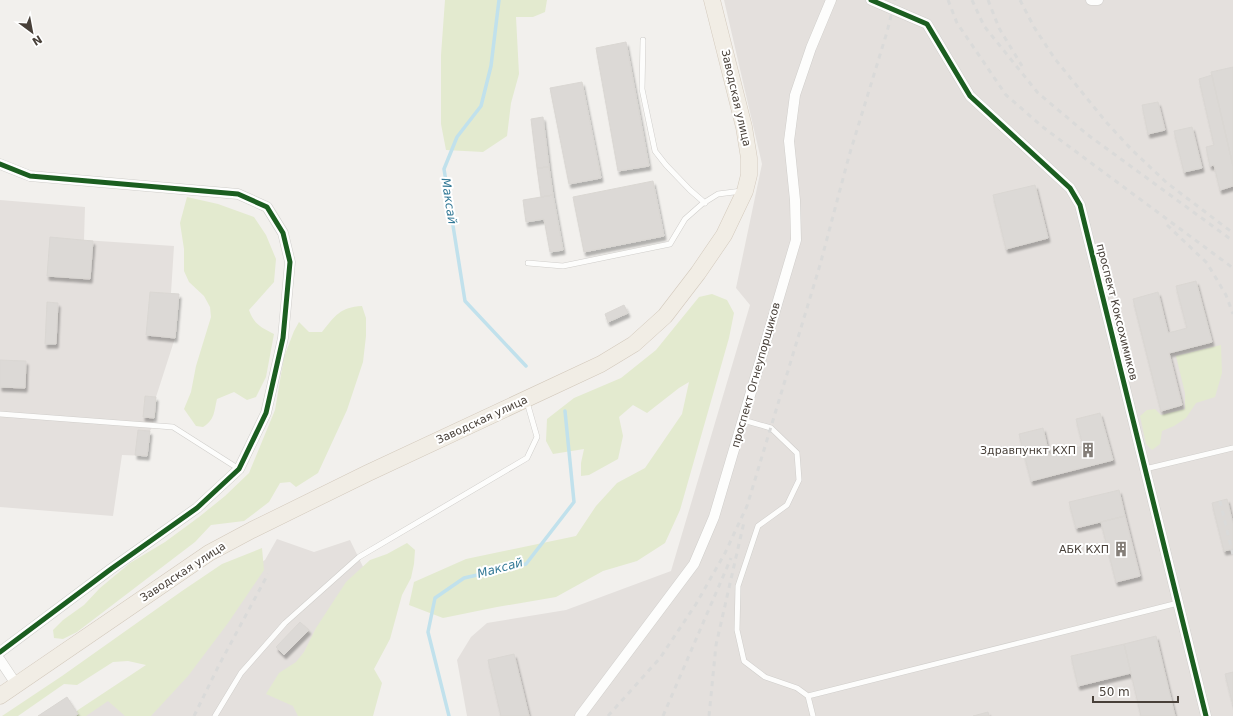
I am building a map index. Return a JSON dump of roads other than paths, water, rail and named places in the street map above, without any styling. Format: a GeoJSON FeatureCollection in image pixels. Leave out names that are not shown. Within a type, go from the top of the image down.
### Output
{"type":"FeatureCollection","features":[{"type":"Feature","properties":{"kind":"main road","name":"Заводская улица"},"geometry":{"type":"LineString","coordinates":[[0,696],[209,553],[252,530],[368,473],[601,364],[634,344],[665,316],[698,273],[724,235],[744,191],[749,175],[749,158],[744,127],[712,0]]}},
{"type":"Feature","properties":{"kind":"street","name":"проспект Огнеупорщиков"},"geometry":{"type":"LineString","coordinates":[[580,716],[694,564],[714,517],[796,240],[795,200],[789,141],[795,95],[811,48],[831,0]]}},
{"type":"Feature","properties":{"kind":"street","name":"проспект Коксохимиков"},"geometry":{"type":"LineString","coordinates":[[871,0],[927,24],[970,96],[1070,188],[1080,205],[1206,716]]}},
{"type":"Feature","properties":{"kind":"street"},"geometry":{"type":"LineString","coordinates":[[1091,0],[1098,0]]}},
{"type":"Feature","properties":{"kind":"street"},"geometry":{"type":"LineString","coordinates":[[0,164],[30,176],[238,194],[267,207],[283,233],[290,262],[283,338],[266,413],[238,469],[197,508],[111,569],[0,652]]}},
{"type":"Feature","properties":{"kind":"street"},"geometry":{"type":"LineString","coordinates":[[0,660],[16,684]]}},
{"type":"Feature","properties":{"kind":"lane"},"geometry":{"type":"LineString","coordinates":[[643,40],[642,89],[655,151],[690,190],[705,203]]}},
{"type":"Feature","properties":{"kind":"lane"},"geometry":{"type":"LineString","coordinates":[[528,263],[563,266],[670,244],[686,219],[705,203],[718,194],[744,191]]}},
{"type":"Feature","properties":{"kind":"lane"},"geometry":{"type":"LineString","coordinates":[[215,716],[241,673],[285,624],[359,557],[527,458],[537,437],[526,399]]}},
{"type":"Feature","properties":{"kind":"lane"},"geometry":{"type":"LineString","coordinates":[[0,414],[173,427],[238,469]]}},
{"type":"Feature","properties":{"kind":"lane"},"geometry":{"type":"LineString","coordinates":[[743,420],[771,428],[796,453],[800,480],[788,505],[758,526],[738,586],[737,630],[744,661],[765,677],[797,688],[808,696],[813,716]]}},
{"type":"Feature","properties":{"kind":"lane"},"geometry":{"type":"LineString","coordinates":[[1145,470],[1233,448]]}},
{"type":"Feature","properties":{"kind":"lane"},"geometry":{"type":"LineString","coordinates":[[808,696],[1178,603]]}},
{"type":"Feature","properties":{"kind":"waterway","name":"Максай"},"geometry":{"type":"LineString","coordinates":[[499,0],[491,66],[481,106],[457,137],[444,169],[465,301],[526,366]]}},
{"type":"Feature","properties":{"kind":"waterway","name":"Максай"},"geometry":{"type":"LineString","coordinates":[[449,716],[428,632],[435,598],[464,578],[526,564],[574,502],[565,411]]}},
{"type":"Feature","properties":{"kind":"railway"},"geometry":{"type":"LineString","coordinates":[[608,716],[660,658],[696,604],[725,553],[747,506],[820,265],[849,156],[887,32],[895,0]]}},
{"type":"Feature","properties":{"kind":"railway"},"geometry":{"type":"LineString","coordinates":[[948,0],[957,23],[1006,95],[1044,128],[1233,268]]}},
{"type":"Feature","properties":{"kind":"railway"},"geometry":{"type":"LineString","coordinates":[[972,0],[984,26],[1038,93],[1088,135],[1233,241]]}},
{"type":"Feature","properties":{"kind":"railway"},"geometry":{"type":"LineString","coordinates":[[988,0],[999,28],[1022,66]]}},
{"type":"Feature","properties":{"kind":"railway"},"geometry":{"type":"LineString","coordinates":[[1020,0],[1034,27],[1055,59],[1107,123],[1131,149],[1167,183],[1233,233]]}},
{"type":"Feature","properties":{"kind":"railway"},"geometry":{"type":"LineString","coordinates":[[1167,225],[1207,263],[1226,295],[1233,314]]}},
{"type":"Feature","properties":{"kind":"railway"},"geometry":{"type":"LineString","coordinates":[[1220,501],[1233,555]]}},
{"type":"Feature","properties":{"kind":"railway"},"geometry":{"type":"LineString","coordinates":[[709,716],[716,645],[744,522]]}},
{"type":"Feature","properties":{"kind":"railway"},"geometry":{"type":"LineString","coordinates":[[663,716],[731,558]]}},
{"type":"Feature","properties":{"kind":"railway"},"geometry":{"type":"LineString","coordinates":[[194,716],[218,667],[268,574]]}},
{"type":"Feature","properties":{"kind":"place","name":"Здравпункт КХП"},"geometry":{"type":"Point","coordinates":[1088,450]}},
{"type":"Feature","properties":{"kind":"place","name":"АБК КХП"},"geometry":{"type":"Point","coordinates":[1121,549]}}]}
